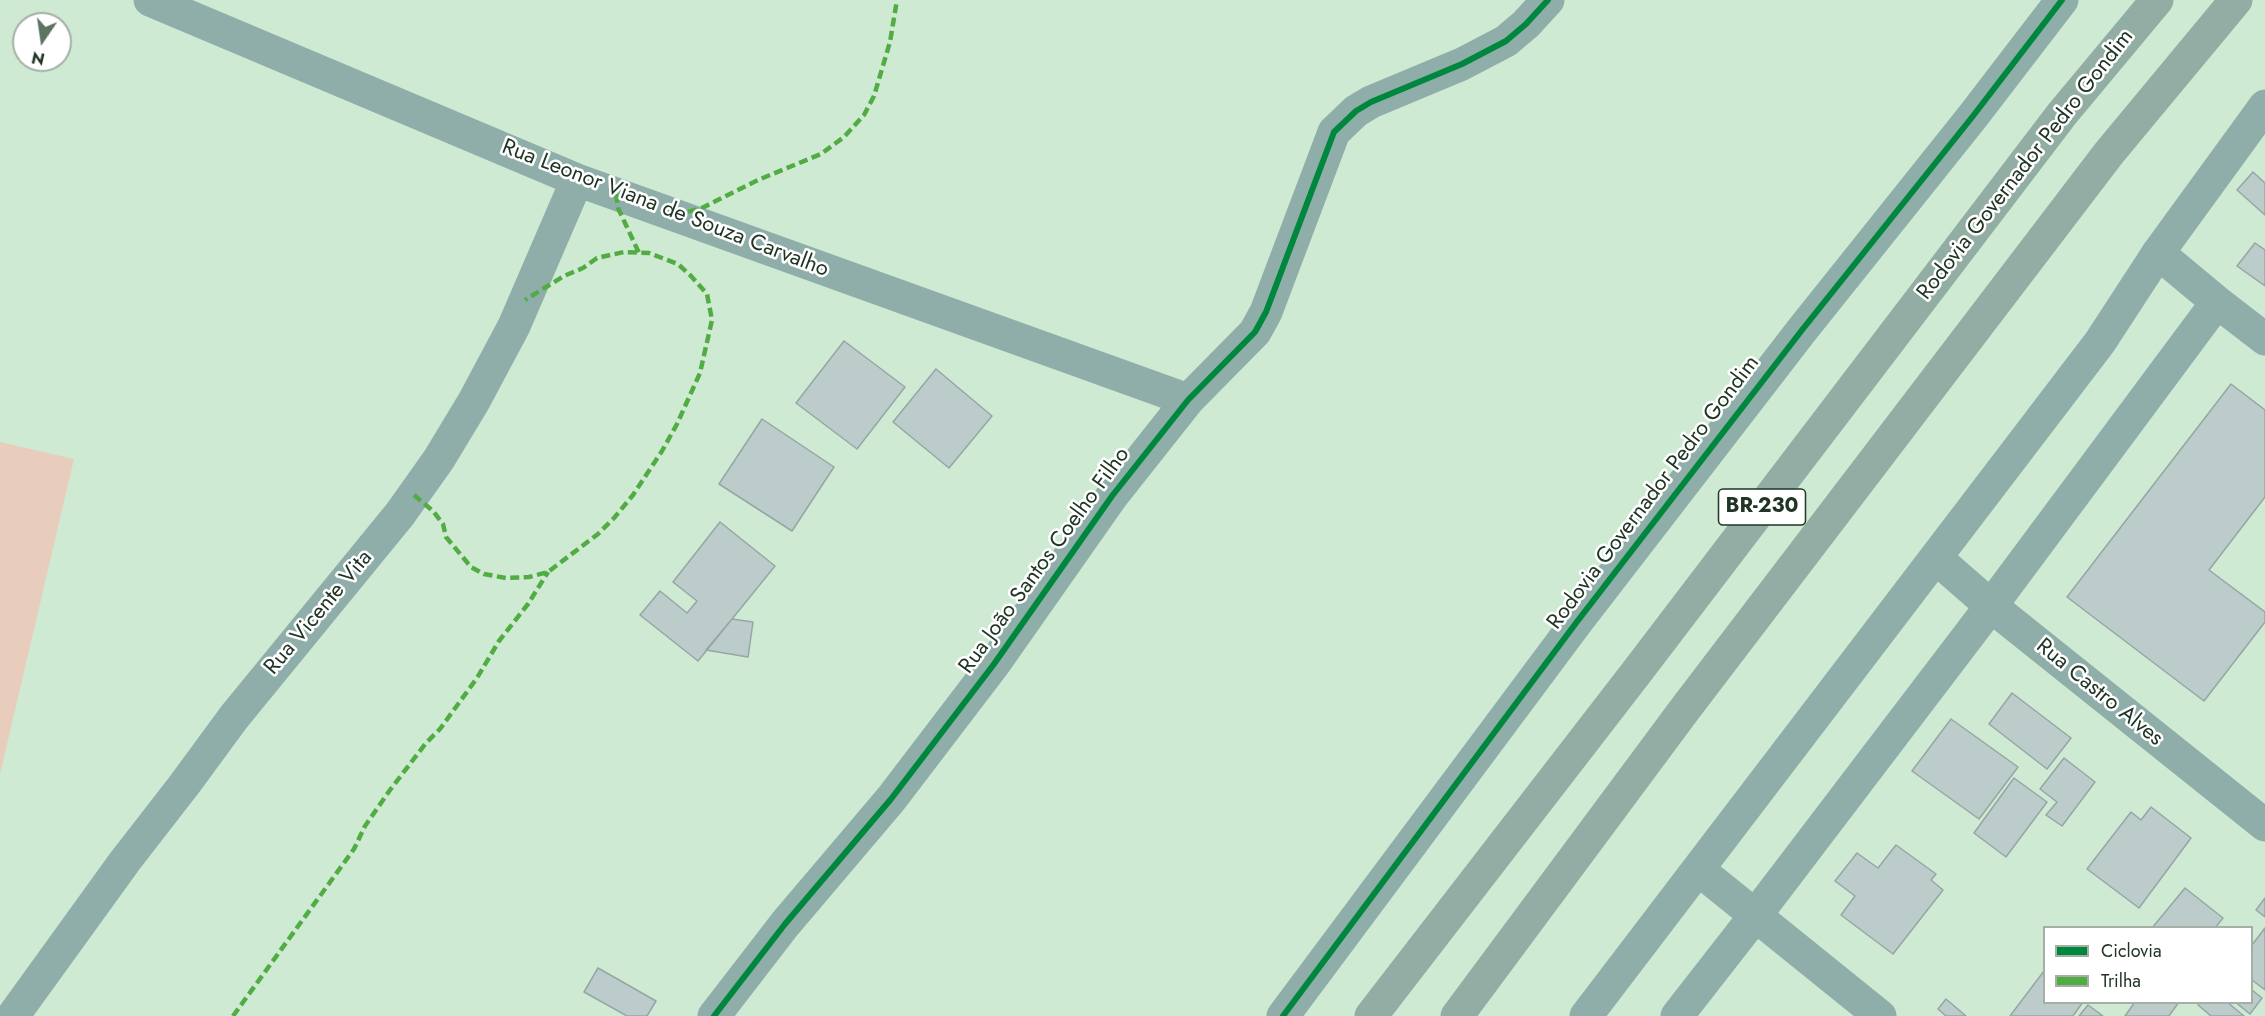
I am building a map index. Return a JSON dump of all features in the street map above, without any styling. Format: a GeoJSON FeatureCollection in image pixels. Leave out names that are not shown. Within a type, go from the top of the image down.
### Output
{"type":"FeatureCollection","features":[{"type":"Feature","properties":{"kind":"highway","name":"Rodovia Governador Pedro Gondim"},"geometry":{"type":"LineString","coordinates":[[1371,1016],[2062,114],[2157,0]]}},
{"type":"Feature","properties":{"kind":"highway","name":"BR-230"},"geometry":{"type":"LineString","coordinates":[[1457,1016],[1686,708],[2101,163],[2236,0]]}},
{"type":"Feature","properties":{"kind":"street","name":"Rua Leonor Viana de Souza Carvalho"},"geometry":{"type":"LineString","coordinates":[[150,0],[577,180],[1188,400]]}},
{"type":"Feature","properties":{"kind":"street","name":"Rua João Santos Coelho Filho"},"geometry":{"type":"LineString","coordinates":[[714,1016],[785,924],[891,799],[994,664],[1112,496],[1188,400],[1255,332],[1266,312],[1334,132],[1356,111],[1371,102],[1462,64],[1506,41],[1526,24],[1548,0]]}},
{"type":"Feature","properties":{"kind":"street","name":"Rodovia Governador Pedro Gondim"},"geometry":{"type":"LineString","coordinates":[[1283,1016],[1591,604],[1802,330],[1973,116],[2062,0]]}},
{"type":"Feature","properties":{"kind":"street"},"geometry":{"type":"LineString","coordinates":[[1586,1016],[2100,342],[2158,253],[2265,106]]}},
{"type":"Feature","properties":{"kind":"street","name":"Rua Vicente Vita"},"geometry":{"type":"LineString","coordinates":[[13,1016],[125,861],[234,717],[400,514],[439,459],[474,401],[514,326],[577,180]]}},
{"type":"Feature","properties":{"kind":"street"},"geometry":{"type":"LineString","coordinates":[[2158,253],[2217,303],[2265,339]]}},
{"type":"Feature","properties":{"kind":"street"},"geometry":{"type":"LineString","coordinates":[[1677,1016],[1991,606],[2217,303]]}},
{"type":"Feature","properties":{"kind":"street","name":"Rua Castro Alves"},"geometry":{"type":"LineString","coordinates":[[1936,558],[1991,606],[2265,825]]}},
{"type":"Feature","properties":{"kind":"street"},"geometry":{"type":"LineString","coordinates":[[1699,870],[1880,1016]]}},
{"type":"Feature","properties":{"kind":"shaded area"},"geometry":{"type":"Polygon","coordinates":[[[0,442],[74,459],[0,774],[0,442]]]}},
{"type":"Feature","properties":{"kind":"building"},"geometry":{"type":"Polygon","coordinates":[[[2253,172],[2265,183],[2265,215],[2237,190],[2253,172]]]}},
{"type":"Feature","properties":{"kind":"building"},"geometry":{"type":"Polygon","coordinates":[[[2255,243],[2265,250],[2265,286],[2237,266],[2255,243]]]}},
{"type":"Feature","properties":{"kind":"building"},"geometry":{"type":"Polygon","coordinates":[[[844,341],[905,387],[857,449],[796,403],[844,341]]]}},
{"type":"Feature","properties":{"kind":"building"},"geometry":{"type":"Polygon","coordinates":[[[936,369],[992,416],[949,468],[893,422],[936,369]]]}},
{"type":"Feature","properties":{"kind":"building"},"geometry":{"type":"Polygon","coordinates":[[[2231,384],[2265,410],[2265,497],[2209,570],[2265,612],[2265,622],[2204,701],[2067,597],[2231,384]]]}},
{"type":"Feature","properties":{"kind":"building"},"geometry":{"type":"Polygon","coordinates":[[[762,419],[834,467],[792,531],[719,484],[762,419]]]}},
{"type":"Feature","properties":{"kind":"building"},"geometry":{"type":"Polygon","coordinates":[[[720,522],[775,566],[698,661],[640,615],[660,591],[687,613],[697,601],[673,582],[720,522]]]}},
{"type":"Feature","properties":{"kind":"building"},"geometry":{"type":"Polygon","coordinates":[[[732,619],[753,622],[748,657],[706,650],[732,619]]]}},
{"type":"Feature","properties":{"kind":"building"},"geometry":{"type":"Polygon","coordinates":[[[2012,693],[2071,738],[2047,769],[1989,724],[2012,693]]]}},
{"type":"Feature","properties":{"kind":"building"},"geometry":{"type":"Polygon","coordinates":[[[1951,719],[2018,767],[1979,819],[1912,771],[1951,719]]]}},
{"type":"Feature","properties":{"kind":"building"},"geometry":{"type":"Polygon","coordinates":[[[2064,758],[2095,782],[2062,826],[2046,815],[2057,802],[2040,789],[2064,758]]]}},
{"type":"Feature","properties":{"kind":"building"},"geometry":{"type":"Polygon","coordinates":[[[2014,778],[2047,802],[2006,857],[1974,833],[2014,778]]]}},
{"type":"Feature","properties":{"kind":"building"},"geometry":{"type":"Polygon","coordinates":[[[2151,807],[2191,838],[2139,908],[2087,869],[2131,812],[2141,820],[2151,807]]]}},
{"type":"Feature","properties":{"kind":"building"},"geometry":{"type":"Polygon","coordinates":[[[1896,845],[1936,874],[1931,880],[1943,890],[1893,954],[1841,915],[1855,896],[1835,881],[1857,853],[1878,868],[1896,845]]]}},
{"type":"Feature","properties":{"kind":"building"},"geometry":{"type":"Polygon","coordinates":[[[2185,888],[2223,918],[2217,926],[2154,926],[2185,888]]]}},
{"type":"Feature","properties":{"kind":"building"},"geometry":{"type":"Polygon","coordinates":[[[2265,898],[2265,917],[2256,910],[2265,898]]]}},
{"type":"Feature","properties":{"kind":"building"},"geometry":{"type":"Polygon","coordinates":[[[2265,928],[2265,990],[2253,981],[2253,944],[2265,928]]]}},
{"type":"Feature","properties":{"kind":"building"},"geometry":{"type":"Polygon","coordinates":[[[598,968],[656,1001],[647,1016],[627,1016],[584,992],[598,968]]]}},
{"type":"Feature","properties":{"kind":"building"},"geometry":{"type":"Polygon","coordinates":[[[2043,972],[2043,1004],[2082,1004],[2073,1016],[2010,1016],[2043,972]]]}},
{"type":"Feature","properties":{"kind":"building"},"geometry":{"type":"Polygon","coordinates":[[[2253,991],[2262,998],[2250,1014],[2238,1004],[2253,1004],[2253,991]]]}},
{"type":"Feature","properties":{"kind":"building"},"geometry":{"type":"Polygon","coordinates":[[[1946,999],[1966,1016],[1946,1016],[1938,1009],[1946,999]]]}},
{"type":"Feature","properties":{"kind":"building"},"geometry":{"type":"Polygon","coordinates":[[[2134,1004],[2178,1004],[2169,1016],[2125,1016],[2134,1004]]]}},
{"type":"Feature","properties":{"kind":"building"},"geometry":{"type":"Polygon","coordinates":[[[2229,1004],[2244,1016],[2211,1016],[2198,1005],[2229,1004]]]}},
{"type":"Feature","properties":{"kind":"building"},"geometry":{"type":"Polygon","coordinates":[[[2088,1005],[2103,1016],[2079,1016],[2088,1005]]]}},
{"type":"Feature","properties":{"kind":"marked path"},"geometry":{"type":"LineString","coordinates":[[675,215],[702,208],[758,180],[821,154],[844,137],[864,115],[874,96],[890,42],[897,0]]}},
{"type":"Feature","properties":{"kind":"marked path"},"geometry":{"type":"LineString","coordinates":[[616,194],[618,208],[639,253]]}},
{"type":"Feature","properties":{"kind":"marked path"},"geometry":{"type":"LineString","coordinates":[[414,495],[433,511],[443,524],[446,537],[471,567],[484,574],[506,578],[529,577],[548,572],[598,534],[633,495],[662,451],[700,373],[712,320],[707,294],[691,276],[678,264],[649,253],[624,252],[597,258],[525,300]]}},
{"type":"Feature","properties":{"kind":"marked path"},"geometry":{"type":"LineString","coordinates":[[233,1016],[354,849],[365,826],[390,790],[426,743],[440,729],[477,678],[499,641],[528,604],[548,572]]}},
{"type":"Feature","properties":{"kind":"cycle path"},"geometry":{"type":"LineString","coordinates":[[714,1016],[785,924],[891,799],[994,664],[1112,496],[1188,400],[1255,332],[1266,312],[1334,132],[1356,111],[1371,102],[1462,64],[1506,41],[1526,24],[1548,0]]}},
{"type":"Feature","properties":{"kind":"cycle path"},"geometry":{"type":"LineString","coordinates":[[1283,1016],[1576,623],[1802,330],[1973,116],[2062,0]]}}]}
